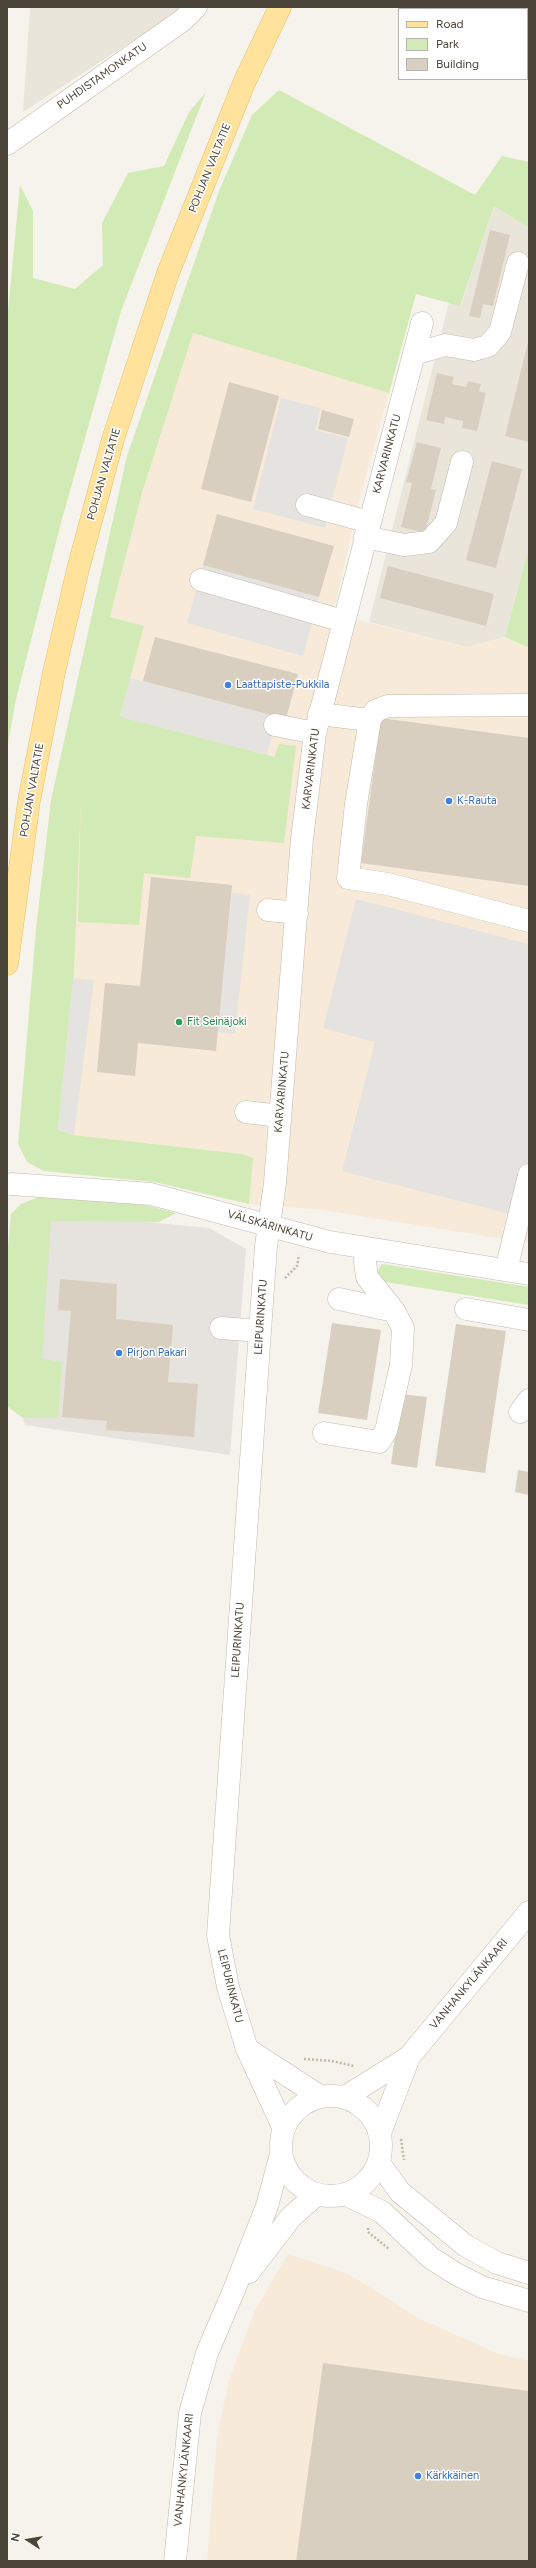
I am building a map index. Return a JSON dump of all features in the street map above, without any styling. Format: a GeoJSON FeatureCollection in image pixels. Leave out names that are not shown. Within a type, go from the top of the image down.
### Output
{"type":"FeatureCollection","features":[{"type":"Feature","properties":{"kind":"main road","name":"POHJAN VALTATIE"},"geometry":{"type":"LineString","coordinates":[[7,964],[30,801],[54,672],[78,569],[112,439],[168,273],[244,83],[280,7]]}},
{"type":"Feature","properties":{"kind":"street","name":"PUHDISTAMONKATU"},"geometry":{"type":"LineString","coordinates":[[7,144],[183,20],[196,7]]}},
{"type":"Feature","properties":{"kind":"street"},"geometry":{"type":"LineString","coordinates":[[414,354],[445,345],[474,350],[488,346],[500,332],[518,263]]}},
{"type":"Feature","properties":{"kind":"street","name":"KARVARINKATU"},"geometry":{"type":"LineString","coordinates":[[269,1227],[297,913],[317,724],[422,323]]}},
{"type":"Feature","properties":{"kind":"street"},"geometry":{"type":"LineString","coordinates":[[307,505],[404,545],[429,542],[446,523],[462,462]]}},
{"type":"Feature","properties":{"kind":"street"},"geometry":{"type":"LineString","coordinates":[[201,580],[343,621]]}},
{"type":"Feature","properties":{"kind":"street"},"geometry":{"type":"LineString","coordinates":[[529,705],[388,706],[375,711],[370,720],[356,804],[348,878],[388,884],[529,921]]}},
{"type":"Feature","properties":{"kind":"street"},"geometry":{"type":"LineString","coordinates":[[275,725],[317,724],[370,720]]}},
{"type":"Feature","properties":{"kind":"street"},"geometry":{"type":"LineString","coordinates":[[268,910],[297,913]]}},
{"type":"Feature","properties":{"kind":"street"},"geometry":{"type":"LineString","coordinates":[[246,1112],[280,1116]]}},
{"type":"Feature","properties":{"kind":"street"},"geometry":{"type":"LineString","coordinates":[[506,1270],[529,1175]]}},
{"type":"Feature","properties":{"kind":"street","name":"VÄLSKÄRINKATU"},"geometry":{"type":"LineString","coordinates":[[11,1184],[151,1194],[196,1204],[302,1236],[368,1249],[529,1274]]}},
{"type":"Feature","properties":{"kind":"street","name":"LEIPURINKATU"},"geometry":{"type":"LineString","coordinates":[[269,1227],[260,1331],[218,1935],[228,1987],[247,2049],[284,2129]]}},
{"type":"Feature","properties":{"kind":"street"},"geometry":{"type":"LineString","coordinates":[[324,1432],[379,1442],[386,1431],[401,1365],[403,1328],[394,1311],[367,1277],[366,1261],[368,1249]]}},
{"type":"Feature","properties":{"kind":"street"},"geometry":{"type":"LineString","coordinates":[[339,1300],[394,1311]]}},
{"type":"Feature","properties":{"kind":"street"},"geometry":{"type":"LineString","coordinates":[[466,1309],[529,1320]]}},
{"type":"Feature","properties":{"kind":"street"},"geometry":{"type":"LineString","coordinates":[[221,1328],[260,1331]]}},
{"type":"Feature","properties":{"kind":"street","name":"VANHANKYLÄNKAARI"},"geometry":{"type":"LineString","coordinates":[[345,2097],[409,2057],[529,1912]]}},
{"type":"Feature","properties":{"kind":"street"},"geometry":{"type":"LineString","coordinates":[[247,2049],[321,2096]]}},
{"type":"Feature","properties":{"kind":"street","name":"VANHANKYLÄNKAARI"},"geometry":{"type":"LineString","coordinates":[[390,2133],[409,2057]]}},
{"type":"Feature","properties":{"kind":"street"},"geometry":{"type":"LineString","coordinates":[[321,2096],[345,2097],[361,2105],[390,2133],[382,2148],[379,2163],[372,2177],[361,2188],[347,2195],[331,2197],[316,2195],[303,2189],[293,2180],[285,2168],[281,2154],[284,2129],[292,2114],[305,2103],[321,2096]]}},
{"type":"Feature","properties":{"kind":"street","name":"VANHANKYLÄNKAARI"},"geometry":{"type":"LineString","coordinates":[[175,2561],[190,2413],[207,2353],[267,2206],[281,2154]]}},
{"type":"Feature","properties":{"kind":"street"},"geometry":{"type":"LineString","coordinates":[[379,2163],[400,2192],[466,2246],[497,2263],[529,2272]]}},
{"type":"Feature","properties":{"kind":"street","name":"VANHANKYLÄNKAARI"},"geometry":{"type":"LineString","coordinates":[[234,2290],[291,2216],[316,2195]]}},
{"type":"Feature","properties":{"kind":"street"},"geometry":{"type":"LineString","coordinates":[[347,2195],[382,2212],[431,2258],[456,2274],[482,2287],[529,2301]]}},
{"type":"Feature","properties":{"kind":"path"},"geometry":{"type":"LineString","coordinates":[[283,1284],[298,1266],[302,1236]]}},
{"type":"Feature","properties":{"kind":"path"},"geometry":{"type":"LineString","coordinates":[[301,2057],[354,2066],[372,2081]]}},
{"type":"Feature","properties":{"kind":"path"},"geometry":{"type":"LineString","coordinates":[[390,2133],[406,2169],[405,2182],[400,2192]]}},
{"type":"Feature","properties":{"kind":"path"},"geometry":{"type":"LineString","coordinates":[[382,2212],[369,2221],[368,2232],[392,2251]]}},
{"type":"Feature","properties":{"kind":"shaded area"},"geometry":{"type":"Polygon","coordinates":[[[30,7],[185,7],[23,112],[30,7]]]}},
{"type":"Feature","properties":{"kind":"shaded area"},"geometry":{"type":"Polygon","coordinates":[[[494,206],[529,228],[529,547],[505,637],[467,647],[369,622],[449,302],[461,305],[494,206]]]}},
{"type":"Feature","properties":{"kind":"shaded area"},"geometry":{"type":"Polygon","coordinates":[[[193,333],[389,393],[360,497],[333,614],[467,647],[505,637],[529,648],[529,1243],[323,1210],[249,1204],[253,1158],[242,1154],[74,1135],[58,1130],[74,973],[82,758],[110,617],[142,493],[193,333]]]}},
{"type":"Feature","properties":{"kind":"shaded area"},"geometry":{"type":"Polygon","coordinates":[[[281,398],[321,408],[315,430],[348,438],[325,528],[253,509],[281,398]]]}},
{"type":"Feature","properties":{"kind":"shaded area"},"geometry":{"type":"Polygon","coordinates":[[[203,565],[319,597],[303,656],[187,623],[203,565]]]}},
{"type":"Feature","properties":{"kind":"shaded area"},"geometry":{"type":"Polygon","coordinates":[[[130,678],[277,716],[267,755],[120,717],[130,678]]]}},
{"type":"Feature","properties":{"kind":"shaded area"},"geometry":{"type":"Polygon","coordinates":[[[232,893],[250,895],[235,1034],[217,1032],[232,893]]]}},
{"type":"Feature","properties":{"kind":"shaded area"},"geometry":{"type":"Polygon","coordinates":[[[356,899],[529,944],[529,1219],[342,1171],[375,1042],[323,1028],[356,899]]]}},
{"type":"Feature","properties":{"kind":"shaded area"},"geometry":{"type":"Polygon","coordinates":[[[73,978],[94,980],[74,1135],[58,1130],[73,978]]]}},
{"type":"Feature","properties":{"kind":"shaded area"},"geometry":{"type":"Polygon","coordinates":[[[45,1212],[209,1228],[246,1249],[230,1455],[25,1425],[23,1418],[45,1212]]]}},
{"type":"Feature","properties":{"kind":"shaded area"},"geometry":{"type":"Polygon","coordinates":[[[288,2254],[347,2273],[420,2319],[499,2354],[529,2361],[529,2561],[207,2561],[217,2437],[229,2380],[255,2310],[288,2254]]]}},
{"type":"Feature","properties":{"kind":"green space"},"geometry":{"type":"Polygon","coordinates":[[[279,90],[475,195],[502,156],[529,162],[529,228],[494,206],[460,306],[416,294],[389,393],[193,333],[142,493],[110,617],[144,626],[120,716],[274,757],[279,744],[296,746],[284,843],[196,836],[190,878],[144,873],[139,925],[78,922],[81,799],[74,973],[58,1130],[74,1135],[242,1154],[253,1158],[249,1204],[154,1182],[44,1171],[27,1162],[18,1144],[36,929],[51,800],[127,456],[219,191],[252,115],[279,90]]]}},
{"type":"Feature","properties":{"kind":"green space"},"geometry":{"type":"Polygon","coordinates":[[[206,92],[121,311],[62,519],[16,699],[7,749],[7,322],[20,185],[33,211],[33,278],[75,289],[103,265],[102,223],[128,173],[164,166],[189,112],[206,92]]]}},
{"type":"Feature","properties":{"kind":"green space"},"geometry":{"type":"Polygon","coordinates":[[[529,547],[529,648],[505,637],[529,547]]]}},
{"type":"Feature","properties":{"kind":"green space"},"geometry":{"type":"Polygon","coordinates":[[[44,1195],[145,1205],[176,1213],[159,1222],[51,1221],[42,1359],[62,1362],[58,1418],[23,1418],[7,1406],[7,1259],[11,1214],[21,1204],[44,1195]]]}},
{"type":"Feature","properties":{"kind":"green space"},"geometry":{"type":"Polygon","coordinates":[[[382,1264],[529,1287],[529,1305],[379,1281],[377,1272],[382,1264]]]}},
{"type":"Feature","properties":{"kind":"building"},"geometry":{"type":"Polygon","coordinates":[[[490,230],[510,235],[493,306],[483,304],[480,318],[469,316],[490,230]]]}},
{"type":"Feature","properties":{"kind":"building"},"geometry":{"type":"Polygon","coordinates":[[[529,342],[529,442],[505,436],[529,342]]]}},
{"type":"Feature","properties":{"kind":"building"},"geometry":{"type":"Polygon","coordinates":[[[437,373],[454,377],[452,384],[466,387],[468,381],[481,384],[479,391],[486,393],[477,431],[462,428],[463,421],[445,417],[444,424],[426,420],[437,373]]]}},
{"type":"Feature","properties":{"kind":"building"},"geometry":{"type":"Polygon","coordinates":[[[229,382],[279,396],[251,502],[201,489],[229,382]]]}},
{"type":"Feature","properties":{"kind":"building"},"geometry":{"type":"Polygon","coordinates":[[[322,410],[354,419],[349,437],[318,429],[322,410]]]}},
{"type":"Feature","properties":{"kind":"building"},"geometry":{"type":"Polygon","coordinates":[[[417,442],[441,448],[431,489],[436,490],[425,533],[401,527],[412,483],[406,482],[417,442]]]}},
{"type":"Feature","properties":{"kind":"building"},"geometry":{"type":"Polygon","coordinates":[[[492,461],[522,469],[496,568],[466,560],[492,461]]]}},
{"type":"Feature","properties":{"kind":"building"},"geometry":{"type":"Polygon","coordinates":[[[217,514],[334,546],[319,597],[203,565],[217,514]]]}},
{"type":"Feature","properties":{"kind":"building"},"geometry":{"type":"Polygon","coordinates":[[[388,566],[494,594],[486,626],[380,598],[388,566]]]}},
{"type":"Feature","properties":{"kind":"building"},"geometry":{"type":"Polygon","coordinates":[[[155,637],[298,674],[286,719],[143,681],[155,637]]]}},
{"type":"Feature","properties":{"kind":"building","name":"K-Rauta"},"geometry":{"type":"Polygon","coordinates":[[[381,718],[529,738],[529,886],[361,863],[381,718]]]}},
{"type":"Feature","properties":{"kind":"building"},"geometry":{"type":"Polygon","coordinates":[[[151,877],[232,885],[216,1051],[138,1043],[135,1076],[97,1072],[105,983],[140,986],[151,877]]]}},
{"type":"Feature","properties":{"kind":"building","name":"Pirjon Pakari"},"geometry":{"type":"Polygon","coordinates":[[[60,1279],[117,1284],[116,1319],[173,1325],[168,1382],[198,1384],[194,1437],[106,1430],[107,1421],[62,1417],[71,1311],[58,1310],[60,1279]]]}},
{"type":"Feature","properties":{"kind":"building"},"geometry":{"type":"Polygon","coordinates":[[[332,1323],[381,1330],[367,1420],[318,1413],[332,1323]]]}},
{"type":"Feature","properties":{"kind":"building"},"geometry":{"type":"Polygon","coordinates":[[[456,1324],[506,1331],[485,1473],[435,1466],[456,1324]]]}},
{"type":"Feature","properties":{"kind":"building"},"geometry":{"type":"Polygon","coordinates":[[[401,1394],[427,1397],[417,1468],[391,1464],[401,1394]]]}},
{"type":"Feature","properties":{"kind":"building"},"geometry":{"type":"Polygon","coordinates":[[[518,1470],[529,1472],[529,1495],[515,1492],[518,1470]]]}},
{"type":"Feature","properties":{"kind":"building","name":"Kärkkäinen"},"geometry":{"type":"Polygon","coordinates":[[[323,2363],[529,2391],[529,2561],[296,2561],[323,2363]]]}},
{"type":"Feature","properties":{"kind":"place","name":"Laattapiste-Pukkila"},"geometry":{"type":"Point","coordinates":[228,685]}},
{"type":"Feature","properties":{"kind":"place","name":"K-Rauta"},"geometry":{"type":"Point","coordinates":[449,801]}},
{"type":"Feature","properties":{"kind":"place","name":"Fit Seinäjoki"},"geometry":{"type":"Point","coordinates":[179,1022]}},
{"type":"Feature","properties":{"kind":"place","name":"Pirjon Pakari"},"geometry":{"type":"Point","coordinates":[119,1353]}},
{"type":"Feature","properties":{"kind":"place","name":"Kärkkäinen"},"geometry":{"type":"Point","coordinates":[418,2476]}}]}
